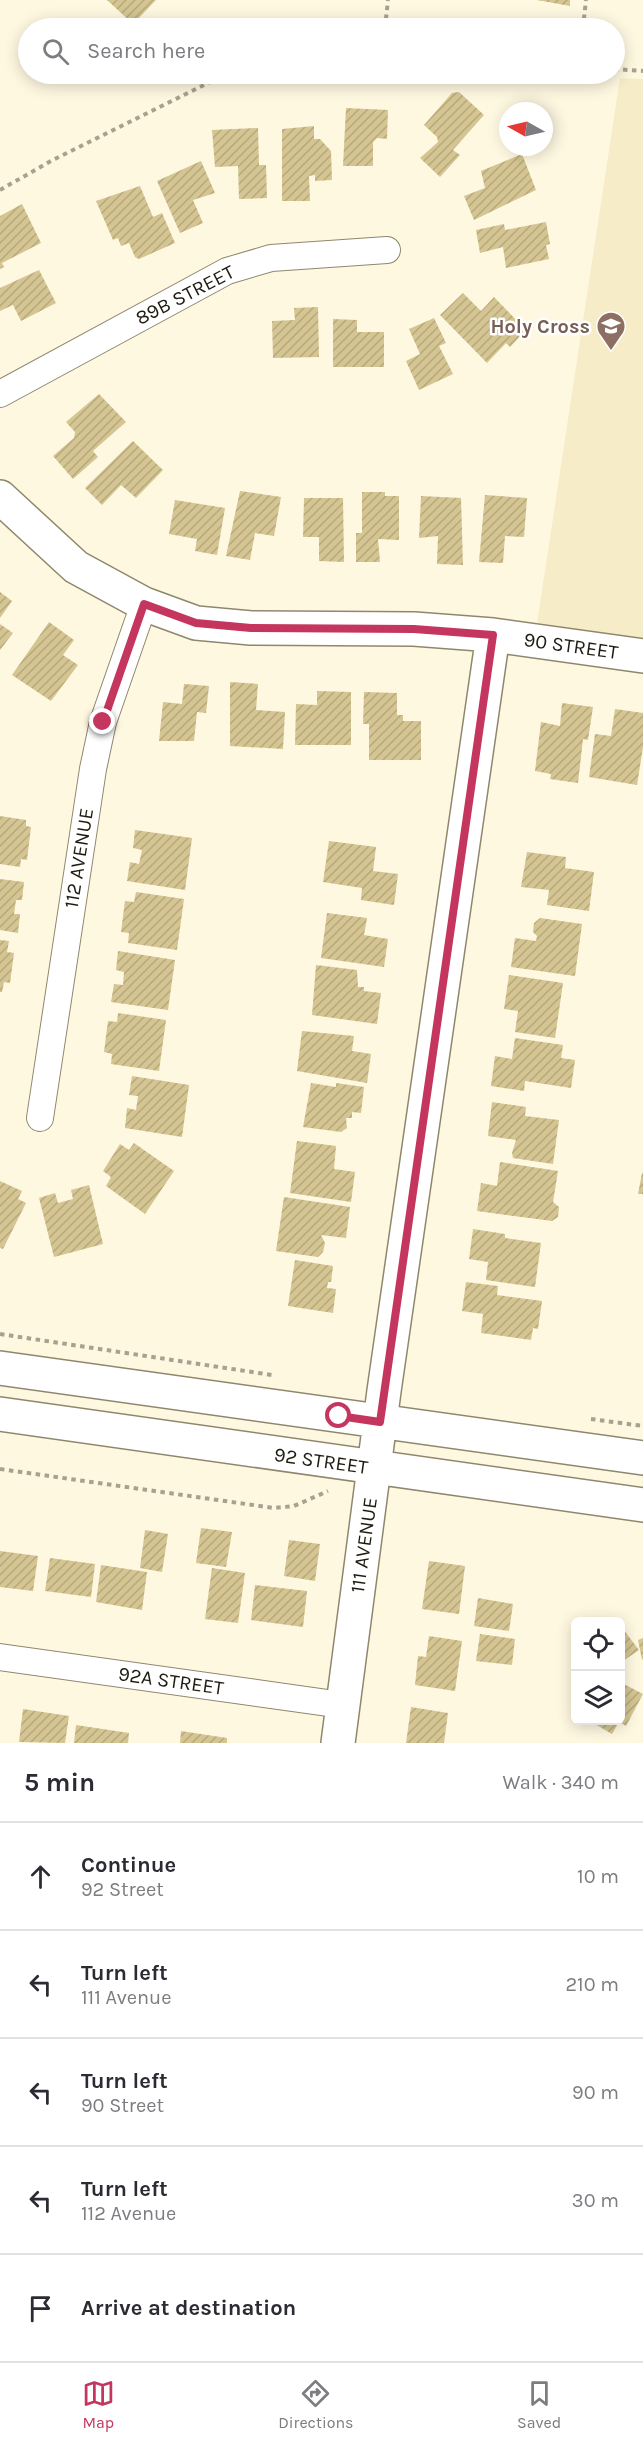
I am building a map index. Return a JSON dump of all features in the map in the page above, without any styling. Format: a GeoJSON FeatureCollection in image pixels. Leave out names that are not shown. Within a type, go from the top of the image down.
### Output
{"type":"FeatureCollection","features":[{"type":"Feature","properties":{"kind":"street","name":"89B STREET"},"geometry":{"type":"LineString","coordinates":[[0,394],[227,271],[271,258],[387,250]]}},
{"type":"Feature","properties":{"kind":"street","name":"90 STREET"},"geometry":{"type":"LineString","coordinates":[[0,497],[76,567],[144,604],[196,623],[251,628],[414,629],[493,635],[643,656]]}},
{"type":"Feature","properties":{"kind":"street","name":"112 AVENUE"},"geometry":{"type":"LineString","coordinates":[[40,1118],[93,769],[103,722],[144,604]]}},
{"type":"Feature","properties":{"kind":"street","name":"111 AVENUE"},"geometry":{"type":"LineString","coordinates":[[338,1743],[380,1422],[493,635]]}},
{"type":"Feature","properties":{"kind":"street"},"geometry":{"type":"LineString","coordinates":[[0,1368],[643,1458]]}},
{"type":"Feature","properties":{"kind":"street","name":"92 STREET"},"geometry":{"type":"LineString","coordinates":[[0,1414],[643,1505]]}},
{"type":"Feature","properties":{"kind":"street","name":"92A STREET"},"geometry":{"type":"LineString","coordinates":[[0,1657],[342,1705]]}},
{"type":"Feature","properties":{"kind":"path"},"geometry":{"type":"LineString","coordinates":[[385,18],[388,0]]}},
{"type":"Feature","properties":{"kind":"path"},"geometry":{"type":"LineString","coordinates":[[584,18],[586,0]]}},
{"type":"Feature","properties":{"kind":"path"},"geometry":{"type":"LineString","coordinates":[[625,70],[643,71]]}},
{"type":"Feature","properties":{"kind":"path"},"geometry":{"type":"LineString","coordinates":[[0,190],[51,161],[206,84]]}},
{"type":"Feature","properties":{"kind":"path"},"geometry":{"type":"LineString","coordinates":[[0,1334],[245,1369],[280,1377]]}},
{"type":"Feature","properties":{"kind":"path"},"geometry":{"type":"LineString","coordinates":[[0,1469],[274,1508],[294,1506],[329,1490]]}},
{"type":"Feature","properties":{"kind":"shaded area","name":"Holy Cross"},"geometry":{"type":"Polygon","coordinates":[[[625,78],[643,79],[643,639],[537,623],[619,84],[625,84],[625,78]]]}},
{"type":"Feature","properties":{"kind":"building"},"geometry":{"type":"Polygon","coordinates":[[[107,0],[156,0],[139,18],[126,18],[107,0]]]}},
{"type":"Feature","properties":{"kind":"building"},"geometry":{"type":"Polygon","coordinates":[[[537,0],[570,0],[570,6],[537,0]]]}},
{"type":"Feature","properties":{"kind":"building"},"geometry":{"type":"Polygon","coordinates":[[[459,92],[484,115],[453,150],[460,155],[440,177],[420,158],[438,142],[437,137],[424,125],[452,93],[459,92]]]}},
{"type":"Feature","properties":{"kind":"building"},"geometry":{"type":"Polygon","coordinates":[[[346,108],[388,110],[387,139],[377,138],[373,142],[373,166],[343,166],[346,108]]]}},
{"type":"Feature","properties":{"kind":"building"},"geometry":{"type":"Polygon","coordinates":[[[314,126],[314,139],[320,139],[331,151],[332,180],[315,181],[315,175],[309,176],[310,201],[282,201],[282,129],[314,126]]]}},
{"type":"Feature","properties":{"kind":"building"},"geometry":{"type":"Polygon","coordinates":[[[258,128],[259,165],[266,165],[267,198],[239,199],[238,166],[215,167],[212,130],[258,128]]]}},
{"type":"Feature","properties":{"kind":"building"},"geometry":{"type":"Polygon","coordinates":[[[517,156],[523,156],[536,190],[474,220],[464,196],[485,188],[481,171],[517,156]]]}},
{"type":"Feature","properties":{"kind":"building"},"geometry":{"type":"Polygon","coordinates":[[[201,161],[215,193],[193,200],[203,223],[180,233],[157,181],[201,161]]]}},
{"type":"Feature","properties":{"kind":"building"},"geometry":{"type":"Polygon","coordinates":[[[140,186],[153,217],[162,213],[175,243],[139,259],[135,257],[129,243],[121,246],[118,238],[113,240],[96,201],[140,186]]]}},
{"type":"Feature","properties":{"kind":"building"},"geometry":{"type":"Polygon","coordinates":[[[22,204],[41,243],[2,263],[4,267],[0,269],[0,216],[22,204]]]}},
{"type":"Feature","properties":{"kind":"building"},"geometry":{"type":"Polygon","coordinates":[[[546,222],[550,244],[546,245],[549,259],[506,268],[503,247],[480,253],[476,230],[504,224],[505,230],[546,222]]]}},
{"type":"Feature","properties":{"kind":"building"},"geometry":{"type":"Polygon","coordinates":[[[39,270],[56,303],[21,321],[13,305],[0,311],[0,288],[39,270]]]}},
{"type":"Feature","properties":{"kind":"building"},"geometry":{"type":"Polygon","coordinates":[[[463,293],[481,311],[494,297],[526,330],[510,347],[506,343],[487,363],[440,315],[463,293]]]}},
{"type":"Feature","properties":{"kind":"building"},"geometry":{"type":"Polygon","coordinates":[[[318,307],[319,357],[273,358],[272,321],[295,320],[294,308],[318,307]]]}},
{"type":"Feature","properties":{"kind":"building"},"geometry":{"type":"Polygon","coordinates":[[[434,318],[446,343],[439,346],[453,374],[419,390],[406,361],[420,354],[409,329],[434,318]]]}},
{"type":"Feature","properties":{"kind":"building"},"geometry":{"type":"Polygon","coordinates":[[[333,319],[357,320],[357,332],[384,332],[384,367],[333,367],[333,319]]]}},
{"type":"Feature","properties":{"kind":"building"},"geometry":{"type":"Polygon","coordinates":[[[99,394],[126,422],[93,451],[98,457],[73,479],[53,456],[74,438],[75,432],[66,422],[99,394]]]}},
{"type":"Feature","properties":{"kind":"building"},"geometry":{"type":"Polygon","coordinates":[[[133,441],[163,470],[136,498],[121,485],[102,505],[85,488],[133,441]]]}},
{"type":"Feature","properties":{"kind":"building"},"geometry":{"type":"Polygon","coordinates":[[[240,491],[281,497],[274,536],[255,533],[250,560],[226,556],[240,491]]]}},
{"type":"Feature","properties":{"kind":"building"},"geometry":{"type":"Polygon","coordinates":[[[362,492],[385,492],[385,496],[399,496],[399,540],[378,539],[380,562],[356,562],[356,533],[362,533],[362,492]]]}},
{"type":"Feature","properties":{"kind":"building"},"geometry":{"type":"Polygon","coordinates":[[[485,495],[527,498],[524,537],[505,536],[503,563],[479,562],[485,495]]]}},
{"type":"Feature","properties":{"kind":"building"},"geometry":{"type":"Polygon","coordinates":[[[421,496],[461,498],[463,565],[437,564],[438,536],[419,538],[421,496]]]}},
{"type":"Feature","properties":{"kind":"building"},"geometry":{"type":"Polygon","coordinates":[[[304,498],[343,498],[344,562],[319,561],[319,537],[303,537],[304,498]]]}},
{"type":"Feature","properties":{"kind":"building"},"geometry":{"type":"Polygon","coordinates":[[[175,500],[225,508],[217,555],[195,551],[197,539],[169,534],[175,500]]]}},
{"type":"Feature","properties":{"kind":"building"},"geometry":{"type":"Polygon","coordinates":[[[0,592],[12,601],[0,618],[0,592]]]}},
{"type":"Feature","properties":{"kind":"building"},"geometry":{"type":"Polygon","coordinates":[[[49,622],[74,640],[63,655],[78,665],[51,701],[12,675],[49,622]]]}},
{"type":"Feature","properties":{"kind":"building"},"geometry":{"type":"Polygon","coordinates":[[[0,624],[13,633],[0,650],[0,624]]]}},
{"type":"Feature","properties":{"kind":"building"},"geometry":{"type":"Polygon","coordinates":[[[230,682],[258,684],[256,710],[285,712],[283,749],[230,746],[230,682]]]}},
{"type":"Feature","properties":{"kind":"building"},"geometry":{"type":"Polygon","coordinates":[[[184,684],[209,686],[206,713],[197,712],[194,741],[159,741],[163,702],[182,704],[184,684]]]}},
{"type":"Feature","properties":{"kind":"building"},"geometry":{"type":"Polygon","coordinates":[[[317,691],[351,692],[351,745],[295,745],[296,704],[317,705],[317,691]]]}},
{"type":"Feature","properties":{"kind":"building"},"geometry":{"type":"Polygon","coordinates":[[[364,692],[397,693],[397,715],[403,715],[403,721],[421,721],[421,760],[369,760],[369,724],[363,724],[364,692]]]}},
{"type":"Feature","properties":{"kind":"building"},"geometry":{"type":"Polygon","coordinates":[[[562,703],[593,707],[588,740],[583,739],[578,783],[550,779],[551,774],[535,771],[541,722],[560,726],[562,703]]]}},
{"type":"Feature","properties":{"kind":"building"},"geometry":{"type":"Polygon","coordinates":[[[615,709],[643,713],[643,747],[637,785],[589,777],[595,734],[611,736],[615,709]]]}},
{"type":"Feature","properties":{"kind":"building"},"geometry":{"type":"Polygon","coordinates":[[[0,816],[26,820],[26,826],[31,827],[27,860],[21,859],[20,867],[0,864],[0,816]]]}},
{"type":"Feature","properties":{"kind":"building"},"geometry":{"type":"Polygon","coordinates":[[[135,830],[192,838],[185,890],[127,881],[130,862],[139,864],[142,850],[133,848],[135,830]]]}},
{"type":"Feature","properties":{"kind":"building"},"geometry":{"type":"Polygon","coordinates":[[[329,841],[376,847],[373,871],[398,874],[394,905],[361,900],[362,888],[323,882],[329,841]]]}},
{"type":"Feature","properties":{"kind":"building"},"geometry":{"type":"Polygon","coordinates":[[[527,852],[566,857],[565,868],[594,872],[589,911],[547,905],[549,890],[521,887],[527,852]]]}},
{"type":"Feature","properties":{"kind":"building"},"geometry":{"type":"Polygon","coordinates":[[[0,879],[24,882],[22,900],[16,900],[14,914],[20,914],[18,933],[0,930],[0,879]]]}},
{"type":"Feature","properties":{"kind":"building"},"geometry":{"type":"Polygon","coordinates":[[[136,892],[184,899],[177,950],[128,943],[129,933],[121,932],[125,901],[134,902],[136,892]]]}},
{"type":"Feature","properties":{"kind":"building"},"geometry":{"type":"Polygon","coordinates":[[[327,913],[367,918],[364,935],[388,939],[384,967],[321,958],[327,913]]]}},
{"type":"Feature","properties":{"kind":"building"},"geometry":{"type":"Polygon","coordinates":[[[540,918],[582,924],[575,976],[511,967],[515,938],[536,941],[537,936],[533,932],[534,923],[540,918]]]}},
{"type":"Feature","properties":{"kind":"building"},"geometry":{"type":"Polygon","coordinates":[[[0,940],[9,941],[7,952],[14,953],[10,983],[4,982],[2,992],[0,992],[0,940]]]}},
{"type":"Feature","properties":{"kind":"building"},"geometry":{"type":"Polygon","coordinates":[[[118,951],[175,960],[168,1010],[111,1002],[114,984],[123,985],[124,972],[116,970],[118,951]]]}},
{"type":"Feature","properties":{"kind":"building"},"geometry":{"type":"Polygon","coordinates":[[[316,965],[357,970],[358,987],[364,987],[364,991],[381,993],[377,1024],[312,1015],[316,965]]]}},
{"type":"Feature","properties":{"kind":"building"},"geometry":{"type":"Polygon","coordinates":[[[509,975],[563,983],[555,1038],[515,1032],[518,1011],[504,1009],[509,975]]]}},
{"type":"Feature","properties":{"kind":"building"},"geometry":{"type":"Polygon","coordinates":[[[118,1013],[166,1020],[159,1071],[111,1064],[112,1054],[104,1052],[108,1021],[117,1022],[118,1013]]]}},
{"type":"Feature","properties":{"kind":"building"},"geometry":{"type":"Polygon","coordinates":[[[302,1031],[354,1036],[352,1051],[371,1054],[367,1083],[297,1071],[302,1031]]]}},
{"type":"Feature","properties":{"kind":"building"},"geometry":{"type":"Polygon","coordinates":[[[515,1038],[563,1045],[561,1058],[575,1060],[571,1088],[525,1081],[524,1091],[491,1086],[495,1056],[512,1059],[515,1038]]]}},
{"type":"Feature","properties":{"kind":"building"},"geometry":{"type":"Polygon","coordinates":[[[132,1076],[189,1085],[182,1137],[125,1128],[127,1108],[136,1110],[138,1096],[129,1095],[132,1076]]]}},
{"type":"Feature","properties":{"kind":"building"},"geometry":{"type":"Polygon","coordinates":[[[311,1083],[336,1087],[336,1083],[364,1087],[361,1113],[352,1112],[352,1118],[346,1118],[347,1128],[341,1132],[303,1127],[311,1083]]]}},
{"type":"Feature","properties":{"kind":"building"},"geometry":{"type":"Polygon","coordinates":[[[492,1102],[526,1107],[525,1116],[559,1120],[553,1164],[513,1158],[512,1153],[516,1140],[488,1136],[492,1102]]]}},
{"type":"Feature","properties":{"kind":"building"},"geometry":{"type":"Polygon","coordinates":[[[297,1141],[336,1146],[334,1169],[355,1172],[351,1202],[290,1193],[297,1141]]]}},
{"type":"Feature","properties":{"kind":"building"},"geometry":{"type":"Polygon","coordinates":[[[134,1143],[174,1171],[145,1214],[106,1186],[111,1177],[103,1171],[120,1144],[129,1150],[134,1143]]]}},
{"type":"Feature","properties":{"kind":"building"},"geometry":{"type":"Polygon","coordinates":[[[500,1162],[558,1171],[553,1202],[559,1207],[558,1217],[552,1221],[477,1211],[481,1183],[497,1186],[500,1162]]]}},
{"type":"Feature","properties":{"kind":"building"},"geometry":{"type":"Polygon","coordinates":[[[642,1173],[643,1194],[638,1194],[642,1173]]]}},
{"type":"Feature","properties":{"kind":"building"},"geometry":{"type":"Polygon","coordinates":[[[0,1181],[22,1191],[18,1199],[26,1203],[3,1249],[0,1248],[0,1181]]]}},
{"type":"Feature","properties":{"kind":"building"},"geometry":{"type":"Polygon","coordinates":[[[89,1185],[103,1244],[54,1257],[39,1198],[55,1193],[58,1203],[73,1199],[71,1190],[89,1185]]]}},
{"type":"Feature","properties":{"kind":"building"},"geometry":{"type":"Polygon","coordinates":[[[284,1197],[350,1207],[346,1238],[321,1235],[325,1243],[323,1252],[318,1257],[276,1251],[284,1197]]]}},
{"type":"Feature","properties":{"kind":"building"},"geometry":{"type":"Polygon","coordinates":[[[473,1229],[505,1234],[505,1238],[541,1243],[535,1287],[486,1280],[488,1262],[469,1259],[473,1229]]]}},
{"type":"Feature","properties":{"kind":"building"},"geometry":{"type":"Polygon","coordinates":[[[295,1260],[333,1266],[331,1282],[328,1282],[327,1288],[336,1289],[333,1313],[288,1306],[295,1260]]]}},
{"type":"Feature","properties":{"kind":"building"},"geometry":{"type":"Polygon","coordinates":[[[466,1282],[498,1286],[497,1295],[542,1301],[538,1329],[533,1328],[531,1340],[481,1333],[483,1314],[462,1311],[466,1282]]]}},
{"type":"Feature","properties":{"kind":"building"},"geometry":{"type":"Polygon","coordinates":[[[201,1528],[232,1532],[226,1567],[196,1563],[201,1528]]]}},
{"type":"Feature","properties":{"kind":"building"},"geometry":{"type":"Polygon","coordinates":[[[145,1530],[168,1534],[162,1572],[140,1568],[145,1530]]]}},
{"type":"Feature","properties":{"kind":"building"},"geometry":{"type":"Polygon","coordinates":[[[289,1540],[320,1544],[315,1581],[284,1576],[289,1540]]]}},
{"type":"Feature","properties":{"kind":"building"},"geometry":{"type":"Polygon","coordinates":[[[0,1551],[38,1556],[33,1591],[0,1587],[0,1551]]]}},
{"type":"Feature","properties":{"kind":"building"},"geometry":{"type":"Polygon","coordinates":[[[50,1558],[95,1564],[91,1597],[45,1591],[50,1558]]]}},
{"type":"Feature","properties":{"kind":"building"},"geometry":{"type":"Polygon","coordinates":[[[429,1561],[465,1566],[459,1614],[422,1609],[429,1561]]]}},
{"type":"Feature","properties":{"kind":"building"},"geometry":{"type":"Polygon","coordinates":[[[101,1565],[147,1572],[142,1610],[96,1602],[101,1565]]]}},
{"type":"Feature","properties":{"kind":"building"},"geometry":{"type":"Polygon","coordinates":[[[212,1568],[245,1573],[238,1623],[205,1619],[212,1568]]]}},
{"type":"Feature","properties":{"kind":"building"},"geometry":{"type":"Polygon","coordinates":[[[255,1585],[307,1591],[303,1627],[251,1620],[255,1585]]]}},
{"type":"Feature","properties":{"kind":"building"},"geometry":{"type":"Polygon","coordinates":[[[478,1598],[513,1604],[509,1631],[474,1626],[478,1598]]]}},
{"type":"Feature","properties":{"kind":"building"},"geometry":{"type":"Polygon","coordinates":[[[625,1632],[639,1650],[625,1660],[625,1632]]]}},
{"type":"Feature","properties":{"kind":"building"},"geometry":{"type":"Polygon","coordinates":[[[480,1634],[515,1639],[512,1665],[476,1661],[480,1634]]]}},
{"type":"Feature","properties":{"kind":"building"},"geometry":{"type":"Polygon","coordinates":[[[429,1636],[462,1641],[455,1691],[415,1685],[418,1656],[426,1657],[429,1636]]]}},
{"type":"Feature","properties":{"kind":"building"},"geometry":{"type":"Polygon","coordinates":[[[643,1638],[643,1659],[642,1660],[638,1640],[643,1638]]]}},
{"type":"Feature","properties":{"kind":"building"},"geometry":{"type":"Polygon","coordinates":[[[625,1685],[643,1694],[626,1726],[624,1725],[625,1685]]]}},
{"type":"Feature","properties":{"kind":"building"},"geometry":{"type":"Polygon","coordinates":[[[411,1707],[448,1713],[444,1743],[406,1743],[411,1707]]]}},
{"type":"Feature","properties":{"kind":"building"},"geometry":{"type":"Polygon","coordinates":[[[23,1709],[69,1716],[65,1743],[19,1742],[23,1709]]]}},
{"type":"Feature","properties":{"kind":"building"},"geometry":{"type":"Polygon","coordinates":[[[76,1725],[129,1733],[128,1743],[74,1743],[76,1725]]]}},
{"type":"Feature","properties":{"kind":"building"},"geometry":{"type":"Polygon","coordinates":[[[597,1725],[617,1725],[612,1734],[597,1725]]]}},
{"type":"Feature","properties":{"kind":"building"},"geometry":{"type":"Polygon","coordinates":[[[181,1731],[227,1738],[227,1743],[180,1743],[181,1731]]]}},
{"type":"Feature","properties":{"kind":"place","name":"Holy Cross"},"geometry":{"type":"Point","coordinates":[611,352]}},
{"type":"Feature","properties":{"kind":"route"},"geometry":{"type":"LineString","coordinates":[[103,722],[144,604],[196,623],[251,628],[414,629],[493,635],[380,1422],[339,1416]]}}]}
